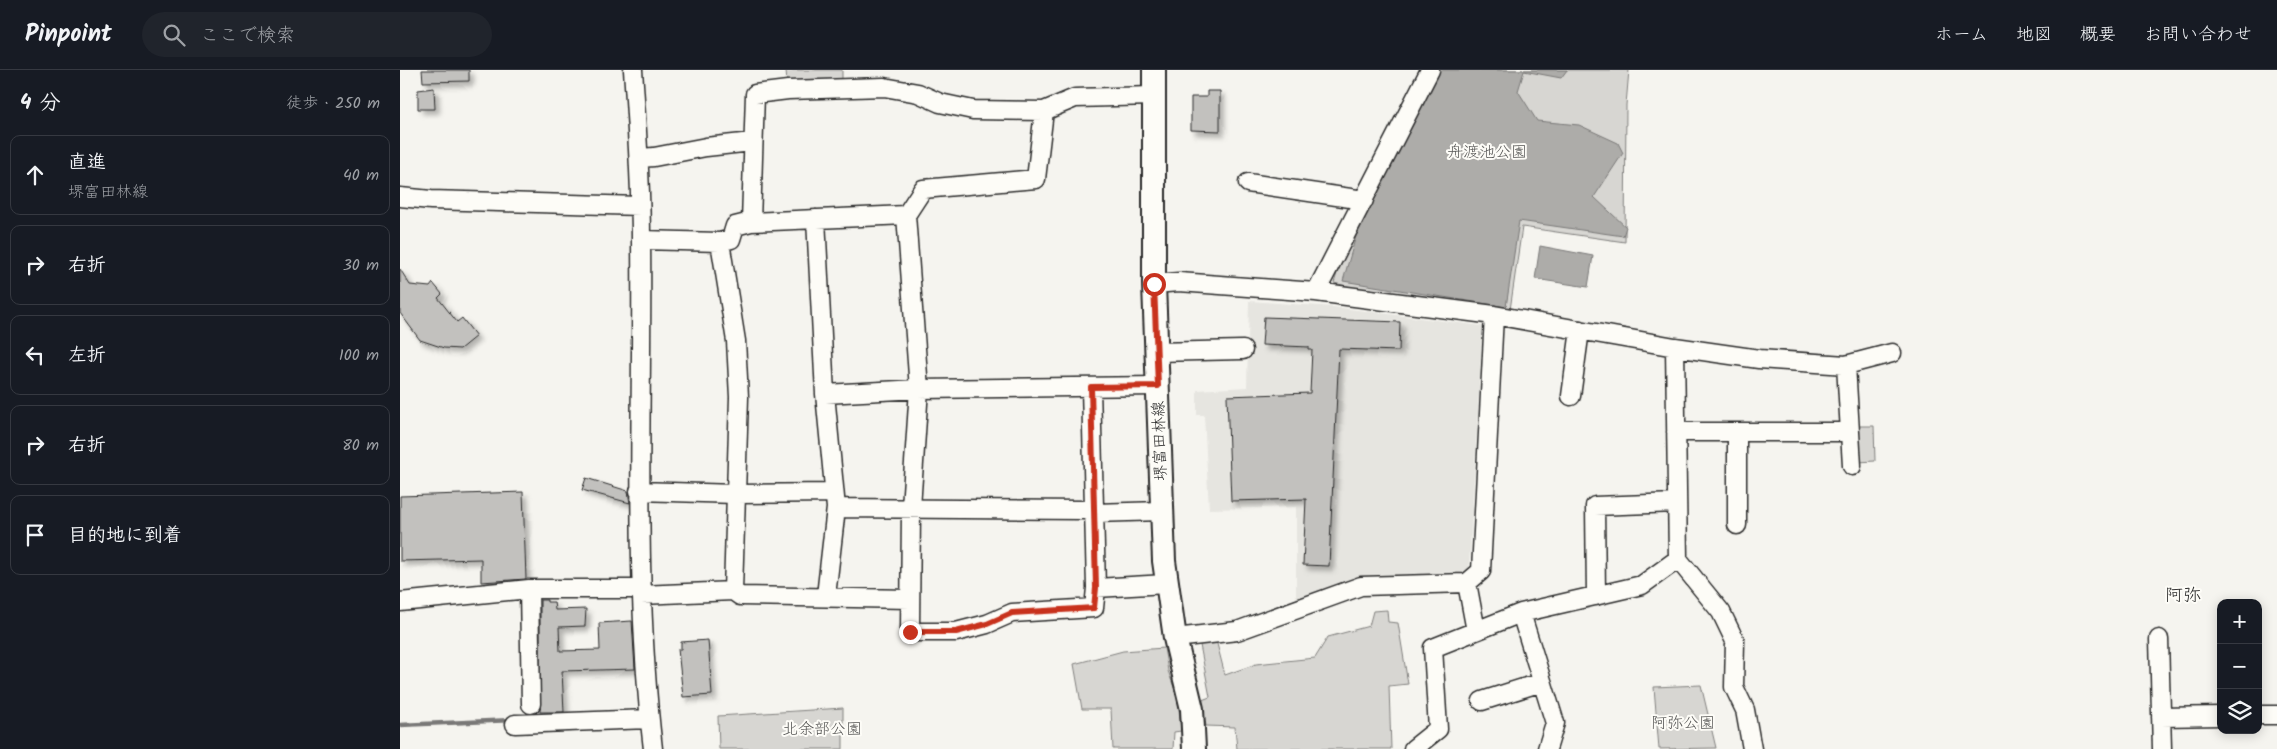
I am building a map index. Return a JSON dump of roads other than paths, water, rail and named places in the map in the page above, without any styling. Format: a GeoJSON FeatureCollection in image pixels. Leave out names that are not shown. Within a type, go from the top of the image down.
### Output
{"type":"FeatureCollection","features":[{"type":"Feature","properties":{"kind":"main road","name":"堺富田林線"},"geometry":{"type":"LineString","coordinates":[[1154,70],[1154,284],[1166,584],[1192,709],[1194,749]]}},
{"type":"Feature","properties":{"kind":"street"},"geometry":{"type":"LineString","coordinates":[[633,70],[639,158],[641,240],[639,491],[641,592],[649,719],[653,749]]}},
{"type":"Feature","properties":{"kind":"street"},"geometry":{"type":"LineString","coordinates":[[1316,292],[1430,70]]}},
{"type":"Feature","properties":{"kind":"street"},"geometry":{"type":"LineString","coordinates":[[752,222],[752,142],[755,94],[788,90],[884,87],[918,93],[940,104],[973,110],[1044,111],[1075,98],[1154,96]]}},
{"type":"Feature","properties":{"kind":"street"},"geometry":{"type":"LineString","coordinates":[[1044,111],[1036,180],[923,189],[906,215],[918,389],[911,507],[910,632],[956,632],[987,624],[1012,613],[1094,608],[1096,588],[1091,387]]}},
{"type":"Feature","properties":{"kind":"street"},"geometry":{"type":"LineString","coordinates":[[639,158],[752,142]]}},
{"type":"Feature","properties":{"kind":"street"},"geometry":{"type":"LineString","coordinates":[[1248,183],[1364,200]]}},
{"type":"Feature","properties":{"kind":"street"},"geometry":{"type":"LineString","coordinates":[[400,197],[431,200],[640,206]]}},
{"type":"Feature","properties":{"kind":"street"},"geometry":{"type":"LineString","coordinates":[[641,240],[720,242],[731,238],[735,226],[752,222],[906,215]]}},
{"type":"Feature","properties":{"kind":"street"},"geometry":{"type":"LineString","coordinates":[[816,219],[825,394],[835,500],[826,596]]}},
{"type":"Feature","properties":{"kind":"street"},"geometry":{"type":"LineString","coordinates":[[720,242],[736,341],[739,397],[734,591]]}},
{"type":"Feature","properties":{"kind":"street"},"geometry":{"type":"LineString","coordinates":[[1154,284],[1179,282],[1316,292],[1494,315],[1675,347],[1759,359],[1846,365],[1892,353]]}},
{"type":"Feature","properties":{"kind":"street"},"geometry":{"type":"LineString","coordinates":[[1176,638],[1237,631],[1361,586],[1466,584],[1481,571],[1494,315]]}},
{"type":"Feature","properties":{"kind":"street"},"geometry":{"type":"LineString","coordinates":[[1571,396],[1580,330]]}},
{"type":"Feature","properties":{"kind":"street"},"geometry":{"type":"LineString","coordinates":[[1156,352],[1214,345],[1243,350]]}},
{"type":"Feature","properties":{"kind":"street"},"geometry":{"type":"LineString","coordinates":[[1675,347],[1678,559],[1721,612],[1735,641],[1734,687],[1745,710],[1752,749]]}},
{"type":"Feature","properties":{"kind":"street"},"geometry":{"type":"LineString","coordinates":[[1846,365],[1852,466]]}},
{"type":"Feature","properties":{"kind":"street"},"geometry":{"type":"LineString","coordinates":[[825,394],[918,389],[1158,386]]}},
{"type":"Feature","properties":{"kind":"street"},"geometry":{"type":"LineString","coordinates":[[1676,432],[1849,432]]}},
{"type":"Feature","properties":{"kind":"street"},"geometry":{"type":"LineString","coordinates":[[1736,432],[1737,525]]}},
{"type":"Feature","properties":{"kind":"street"},"geometry":{"type":"LineString","coordinates":[[639,491],[735,494],[911,507],[1085,510],[1094,513],[1162,512]]}},
{"type":"Feature","properties":{"kind":"street"},"geometry":{"type":"LineString","coordinates":[[1596,596],[1595,506],[1677,503]]}},
{"type":"Feature","properties":{"kind":"street"},"geometry":{"type":"LineString","coordinates":[[1413,749],[1438,729],[1433,648],[1521,613],[1642,585],[1678,559]]}},
{"type":"Feature","properties":{"kind":"street"},"geometry":{"type":"LineString","coordinates":[[1096,588],[1166,584]]}},
{"type":"Feature","properties":{"kind":"street"},"geometry":{"type":"LineString","coordinates":[[1466,584],[1476,631]]}},
{"type":"Feature","properties":{"kind":"street"},"geometry":{"type":"LineString","coordinates":[[400,602],[529,589],[641,592],[734,591],[740,596],[826,596],[910,599]]}},
{"type":"Feature","properties":{"kind":"street"},"geometry":{"type":"LineString","coordinates":[[529,589],[532,704]]}},
{"type":"Feature","properties":{"kind":"street"},"geometry":{"type":"LineString","coordinates":[[1521,613],[1555,723],[1547,749]]}},
{"type":"Feature","properties":{"kind":"street"},"geometry":{"type":"LineString","coordinates":[[2159,639],[2162,749]]}},
{"type":"Feature","properties":{"kind":"street"},"geometry":{"type":"LineString","coordinates":[[1482,701],[1542,682]]}},
{"type":"Feature","properties":{"kind":"street"},"geometry":{"type":"LineString","coordinates":[[2262,715],[2277,715]]}},
{"type":"Feature","properties":{"kind":"street"},"geometry":{"type":"LineString","coordinates":[[2161,717],[2217,716]]}},
{"type":"Feature","properties":{"kind":"street"},"geometry":{"type":"LineString","coordinates":[[515,724],[649,719]]}},
{"type":"Feature","properties":{"kind":"waterway"},"geometry":{"type":"LineString","coordinates":[[400,725],[513,720]]}},
{"type":"Feature","properties":{"kind":"district","name":"阿弥"},"geometry":{"type":"Point","coordinates":[2183,596]}},
{"type":"Feature","properties":{"kind":"park label","name":"舟渡池公園"},"geometry":{"type":"Point","coordinates":[1487,152]}},
{"type":"Feature","properties":{"kind":"park label","name":"阿弥公園"},"geometry":{"type":"Point","coordinates":[1683,723]}},
{"type":"Feature","properties":{"kind":"park label","name":"北余部公園"},"geometry":{"type":"Point","coordinates":[822,729]}}]}
